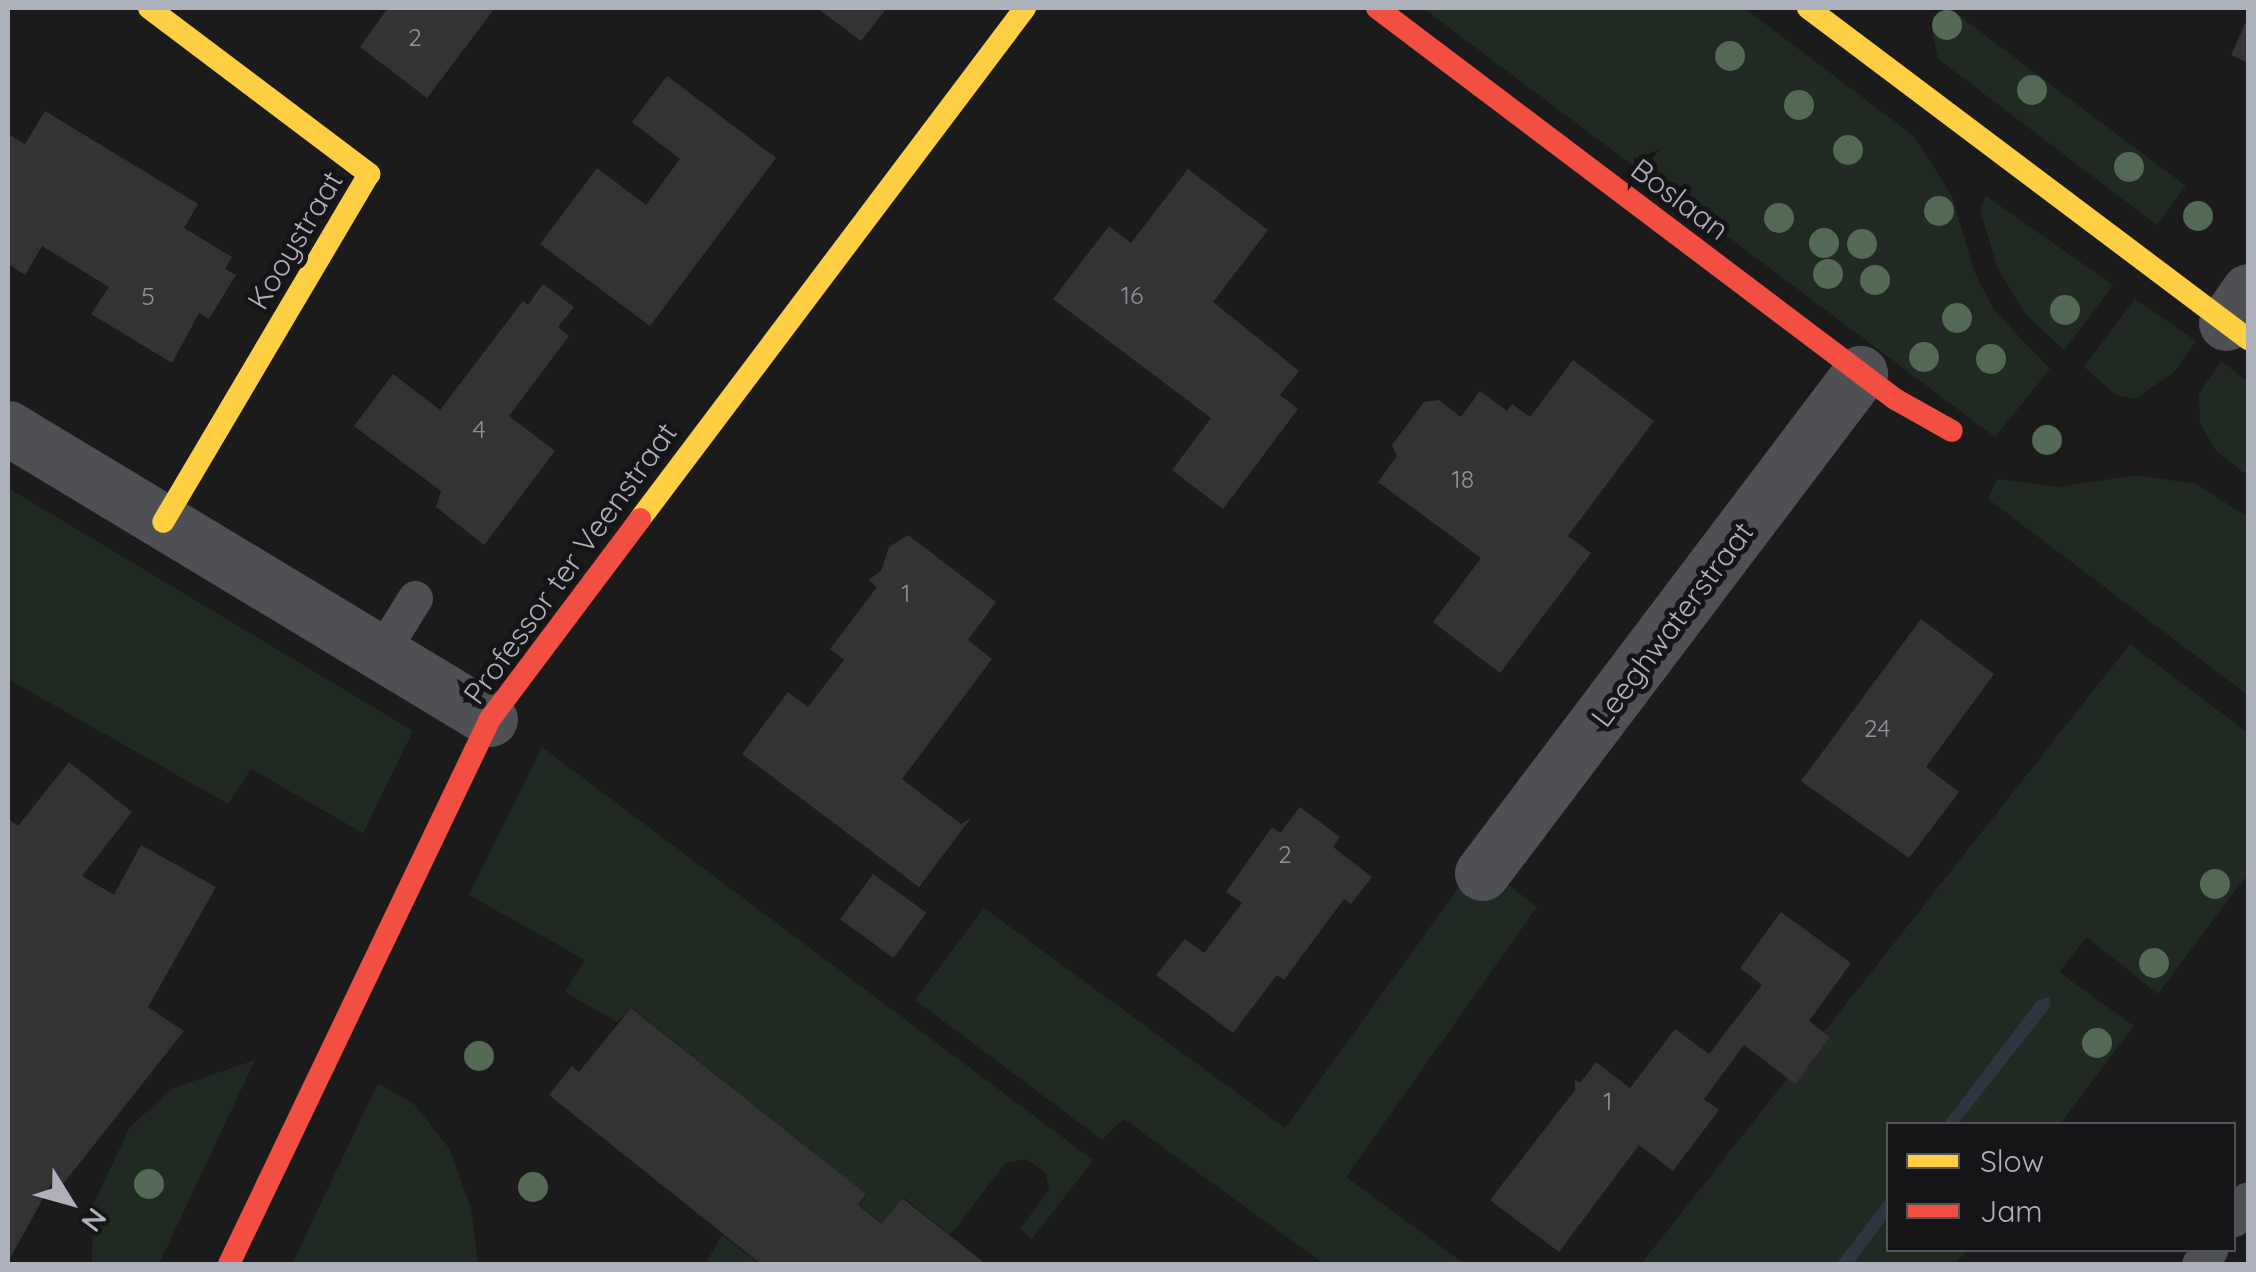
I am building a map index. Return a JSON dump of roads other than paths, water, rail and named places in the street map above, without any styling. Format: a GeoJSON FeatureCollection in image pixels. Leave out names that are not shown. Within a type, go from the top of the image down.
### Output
{"type":"FeatureCollection","features":[{"type":"Feature","properties":{"kind":"street","name":"Kooystraat"},"geometry":{"type":"LineString","coordinates":[[149,8],[369,174],[162,522]]}},
{"type":"Feature","properties":{"kind":"street","name":"Professor ter Veenstraat"},"geometry":{"type":"LineString","coordinates":[[228,1264],[490,718],[1025,8]]}},
{"type":"Feature","properties":{"kind":"street","name":"Boslaan"},"geometry":{"type":"LineString","coordinates":[[1377,8],[1860,373],[1952,431]]}},
{"type":"Feature","properties":{"kind":"street"},"geometry":{"type":"LineString","coordinates":[[1808,8],[2241,318]]}},
{"type":"Feature","properties":{"kind":"street","name":"Leeghwaterstraat"},"geometry":{"type":"LineString","coordinates":[[1482,873],[1860,373]]}},
{"type":"Feature","properties":{"kind":"street"},"geometry":{"type":"LineString","coordinates":[[8,428],[490,718]]}},
{"type":"Feature","properties":{"kind":"lane"},"geometry":{"type":"LineString","coordinates":[[400,665],[415,598]]}}]}
